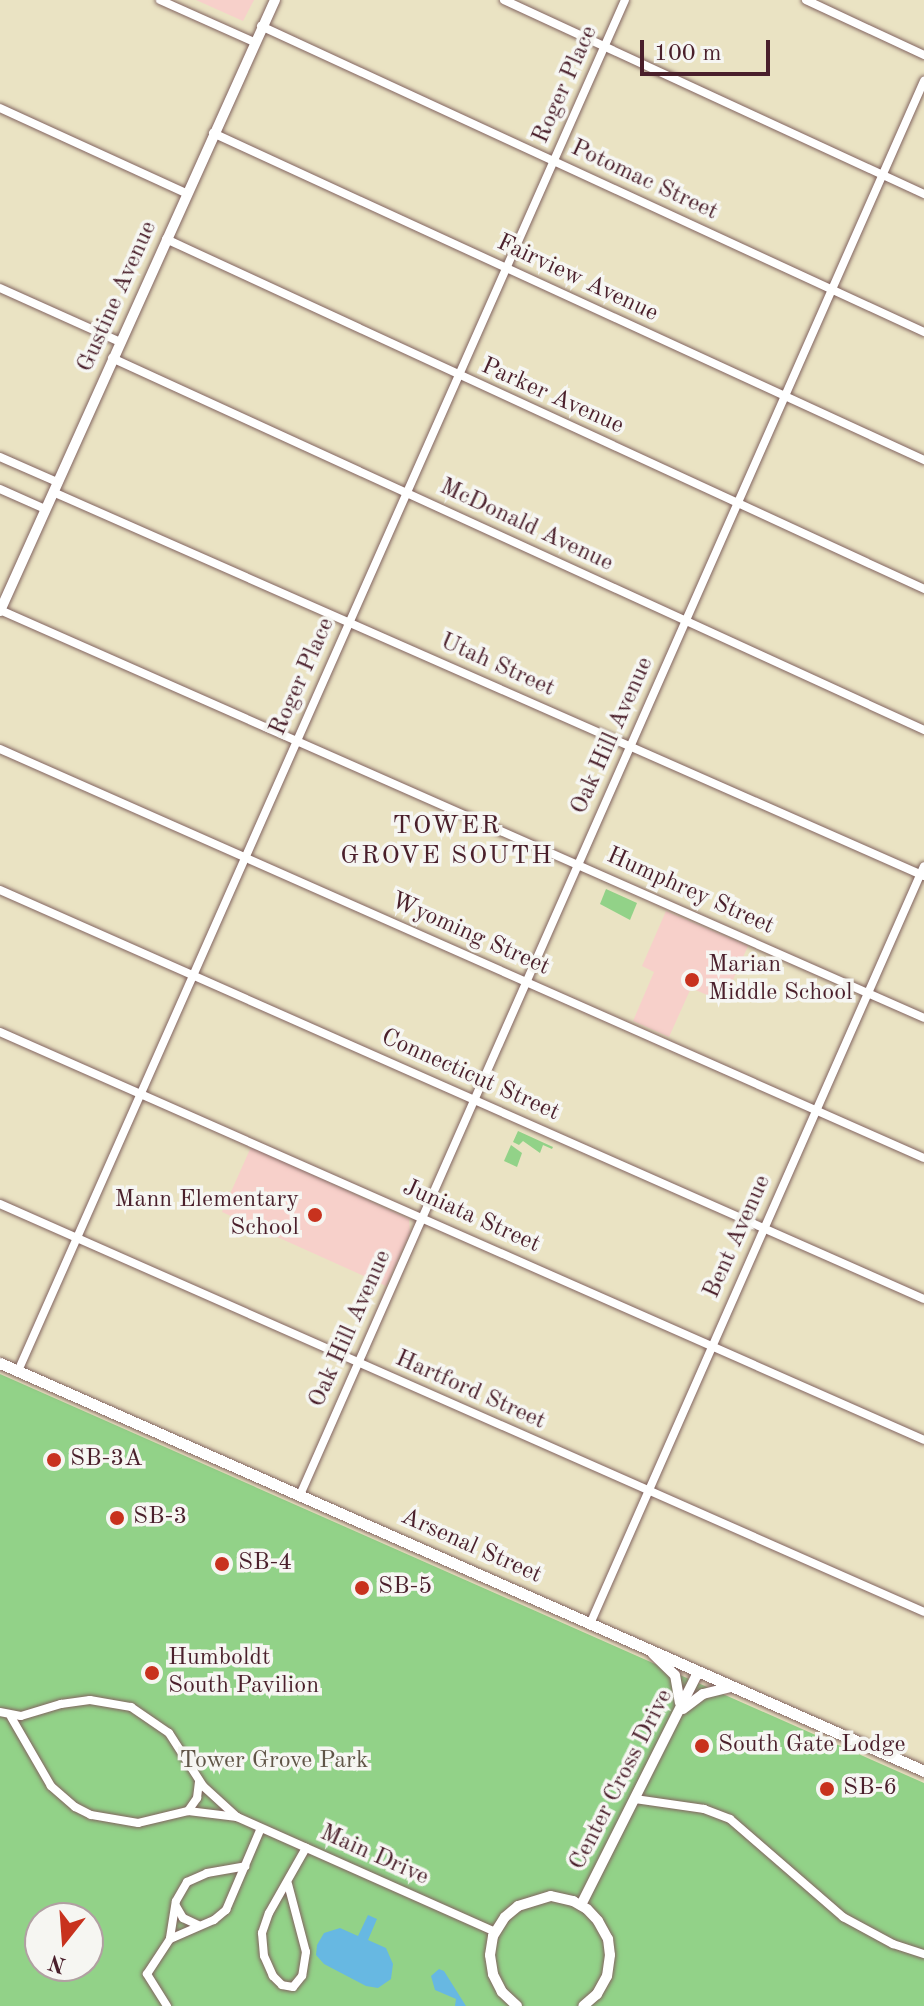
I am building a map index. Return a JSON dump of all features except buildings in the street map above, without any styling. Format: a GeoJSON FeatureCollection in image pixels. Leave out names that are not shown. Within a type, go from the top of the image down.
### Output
{"type":"FeatureCollection","features":[{"type":"Feature","properties":{"kind":"main road","name":"Arsenal Street"},"geometry":{"type":"LineString","coordinates":[[0,1363],[924,1771]]}},
{"type":"Feature","properties":{"kind":"street"},"geometry":{"type":"LineString","coordinates":[[160,0],[254,42]]}},
{"type":"Feature","properties":{"kind":"street","name":"Gustine Avenue"},"geometry":{"type":"LineString","coordinates":[[0,610],[275,0]]}},
{"type":"Feature","properties":{"kind":"street"},"geometry":{"type":"LineString","coordinates":[[504,0],[924,194]]}},
{"type":"Feature","properties":{"kind":"street","name":"Roger Place"},"geometry":{"type":"LineString","coordinates":[[18,1371],[625,0]]}},
{"type":"Feature","properties":{"kind":"street"},"geometry":{"type":"LineString","coordinates":[[806,0],[924,55]]}},
{"type":"Feature","properties":{"kind":"street","name":"Potomac Street"},"geometry":{"type":"LineString","coordinates":[[261,26],[924,332]]}},
{"type":"Feature","properties":{"kind":"street","name":"Oak Hill Avenue"},"geometry":{"type":"LineString","coordinates":[[300,1495],[924,81]]}},
{"type":"Feature","properties":{"kind":"street"},"geometry":{"type":"LineString","coordinates":[[0,108],[186,193]]}},
{"type":"Feature","properties":{"kind":"street","name":"Fairview Avenue"},"geometry":{"type":"LineString","coordinates":[[213,133],[924,460]]}},
{"type":"Feature","properties":{"kind":"street","name":"Parker Avenue"},"geometry":{"type":"LineString","coordinates":[[166,239],[459,377],[924,589]]}},
{"type":"Feature","properties":{"kind":"street"},"geometry":{"type":"LineString","coordinates":[[0,288],[120,342]]}},
{"type":"Feature","properties":{"kind":"street","name":"McDonald Avenue"},"geometry":{"type":"LineString","coordinates":[[112,358],[924,730]]}},
{"type":"Feature","properties":{"kind":"street","name":"Utah Street"},"geometry":{"type":"LineString","coordinates":[[0,457],[55,487],[350,623],[923,872]]}},
{"type":"Feature","properties":{"kind":"street"},"geometry":{"type":"LineString","coordinates":[[0,489],[45,509]]}},
{"type":"Feature","properties":{"kind":"street","name":"Humphrey Street"},"geometry":{"type":"LineString","coordinates":[[0,610],[924,1018]]}},
{"type":"Feature","properties":{"kind":"street","name":"Wyoming Street"},"geometry":{"type":"LineString","coordinates":[[0,749],[924,1158]]}},
{"type":"Feature","properties":{"kind":"street","name":"Bent Avenue"},"geometry":{"type":"LineString","coordinates":[[590,1624],[923,872]]}},
{"type":"Feature","properties":{"kind":"street","name":"Connecticut Street"},"geometry":{"type":"LineString","coordinates":[[0,890],[924,1299]]}},
{"type":"Feature","properties":{"kind":"street","name":"Juniata Street"},"geometry":{"type":"LineString","coordinates":[[0,1032],[924,1440]]}},
{"type":"Feature","properties":{"kind":"street","name":"Hartford Street"},"geometry":{"type":"LineString","coordinates":[[0,1204],[924,1612]]}},
{"type":"Feature","properties":{"kind":"street"},"geometry":{"type":"LineString","coordinates":[[647,1649],[678,1680],[678,1713]]}},
{"type":"Feature","properties":{"kind":"street","name":"Center Cross Drive"},"geometry":{"type":"LineString","coordinates":[[581,1905],[698,1672]]}},
{"type":"Feature","properties":{"kind":"street"},"geometry":{"type":"LineString","coordinates":[[678,1713],[703,1694],[732,1687]]}},
{"type":"Feature","properties":{"kind":"street","name":"Main Drive"},"geometry":{"type":"LineString","coordinates":[[237,1817],[199,1781],[169,1733],[131,1707],[103,1701],[74,1701],[11,1717],[39,1770],[51,1786],[75,1807],[121,1823],[154,1822],[188,1811],[237,1817],[495,1932]]}},
{"type":"Feature","properties":{"kind":"street"},"geometry":{"type":"LineString","coordinates":[[0,1712],[11,1717]]}},
{"type":"Feature","properties":{"kind":"street"},"geometry":{"type":"LineString","coordinates":[[188,1811],[197,1798],[199,1781]]}},
{"type":"Feature","properties":{"kind":"street"},"geometry":{"type":"LineString","coordinates":[[635,1799],[704,1809],[730,1819],[843,1917],[893,1944],[924,1954]]}},
{"type":"Feature","properties":{"kind":"street"},"geometry":{"type":"LineString","coordinates":[[170,1939],[226,1910],[261,1828]]}},
{"type":"Feature","properties":{"kind":"street"},"geometry":{"type":"LineString","coordinates":[[288,1884],[306,1952],[302,1976],[293,1987],[282,1985],[273,1976],[262,1944],[264,1924],[306,1848]]}},
{"type":"Feature","properties":{"kind":"street"},"geometry":{"type":"LineString","coordinates":[[167,2006],[147,1974],[170,1939],[176,1901],[183,1886],[192,1879],[245,1866]]}},
{"type":"Feature","properties":{"kind":"street","name":"Center Cross Drive"},"geometry":{"type":"LineString","coordinates":[[495,1932],[509,1913],[534,1899],[557,1897],[581,1905],[601,1925],[610,1955],[602,1985],[583,2006]]}},
{"type":"Feature","properties":{"kind":"street"},"geometry":{"type":"LineString","coordinates":[[176,1901],[183,1918],[201,1925]]}},
{"type":"Feature","properties":{"kind":"street"},"geometry":{"type":"LineString","coordinates":[[495,1932],[490,1950],[491,1969],[502,1992],[517,2006]]}},
{"type":"Feature","properties":{"kind":"shaded area"},"geometry":{"type":"Polygon","coordinates":[[[196,0],[254,0],[243,21],[196,0]]]}},
{"type":"Feature","properties":{"kind":"shaded area","name":"Marian Middle School"},"geometry":{"type":"Polygon","coordinates":[[[666,911],[748,946],[723,1002],[691,988],[669,1037],[633,1021],[654,972],[642,966],[666,911]]]}},
{"type":"Feature","properties":{"kind":"shaded area","name":"Mann Elementary School"},"geometry":{"type":"Polygon","coordinates":[[[251,1147],[409,1219],[410,1233],[386,1286],[222,1212],[251,1147]]]}},
{"type":"Feature","properties":{"kind":"green space"},"geometry":{"type":"Polygon","coordinates":[[[606,889],[637,903],[630,920],[600,904],[606,889]]]}},
{"type":"Feature","properties":{"kind":"green space"},"geometry":{"type":"Polygon","coordinates":[[[518,1131],[553,1147],[543,1145],[540,1153],[523,1141],[519,1145],[513,1142],[518,1131]]]}},
{"type":"Feature","properties":{"kind":"green space"},"geometry":{"type":"Polygon","coordinates":[[[511,1145],[522,1153],[517,1167],[504,1161],[511,1145]]]}},
{"type":"Feature","properties":{"kind":"green space","name":"Tower Grove Park"},"geometry":{"type":"Polygon","coordinates":[[[0,1374],[924,1783],[924,2006],[0,2006],[0,1374]]]}},
{"type":"Feature","properties":{"kind":"water"},"geometry":{"type":"Polygon","coordinates":[[[368,1915],[377,1919],[368,1940],[386,1948],[393,1964],[391,1979],[378,1988],[366,1986],[324,1964],[316,1955],[317,1945],[324,1933],[340,1928],[358,1936],[368,1915]]]}},
{"type":"Feature","properties":{"kind":"water"},"geometry":{"type":"Polygon","coordinates":[[[439,1969],[444,1971],[466,2006],[455,2006],[456,1999],[435,1990],[431,1976],[439,1969]]]}},
{"type":"Feature","properties":{"kind":"place","name":"Marian Middle School"},"geometry":{"type":"Point","coordinates":[692,980]}},
{"type":"Feature","properties":{"kind":"place","name":"Mann Elementary School"},"geometry":{"type":"Point","coordinates":[315,1215]}},
{"type":"Feature","properties":{"kind":"place","name":"SB-3A"},"geometry":{"type":"Point","coordinates":[54,1460]}},
{"type":"Feature","properties":{"kind":"place","name":"SB-3"},"geometry":{"type":"Point","coordinates":[117,1518]}},
{"type":"Feature","properties":{"kind":"place","name":"SB-4"},"geometry":{"type":"Point","coordinates":[222,1564]}},
{"type":"Feature","properties":{"kind":"place","name":"SB-5"},"geometry":{"type":"Point","coordinates":[362,1588]}},
{"type":"Feature","properties":{"kind":"place","name":"Humboldt South Pavilion"},"geometry":{"type":"Point","coordinates":[152,1673]}},
{"type":"Feature","properties":{"kind":"place","name":"South Gate Lodge"},"geometry":{"type":"Point","coordinates":[702,1746]}},
{"type":"Feature","properties":{"kind":"place","name":"SB-6"},"geometry":{"type":"Point","coordinates":[827,1789]}},
{"type":"Feature","properties":{"kind":"district","name":"TOWER GROVE SOUTH"},"geometry":{"type":"Point","coordinates":[447,842]}}]}
